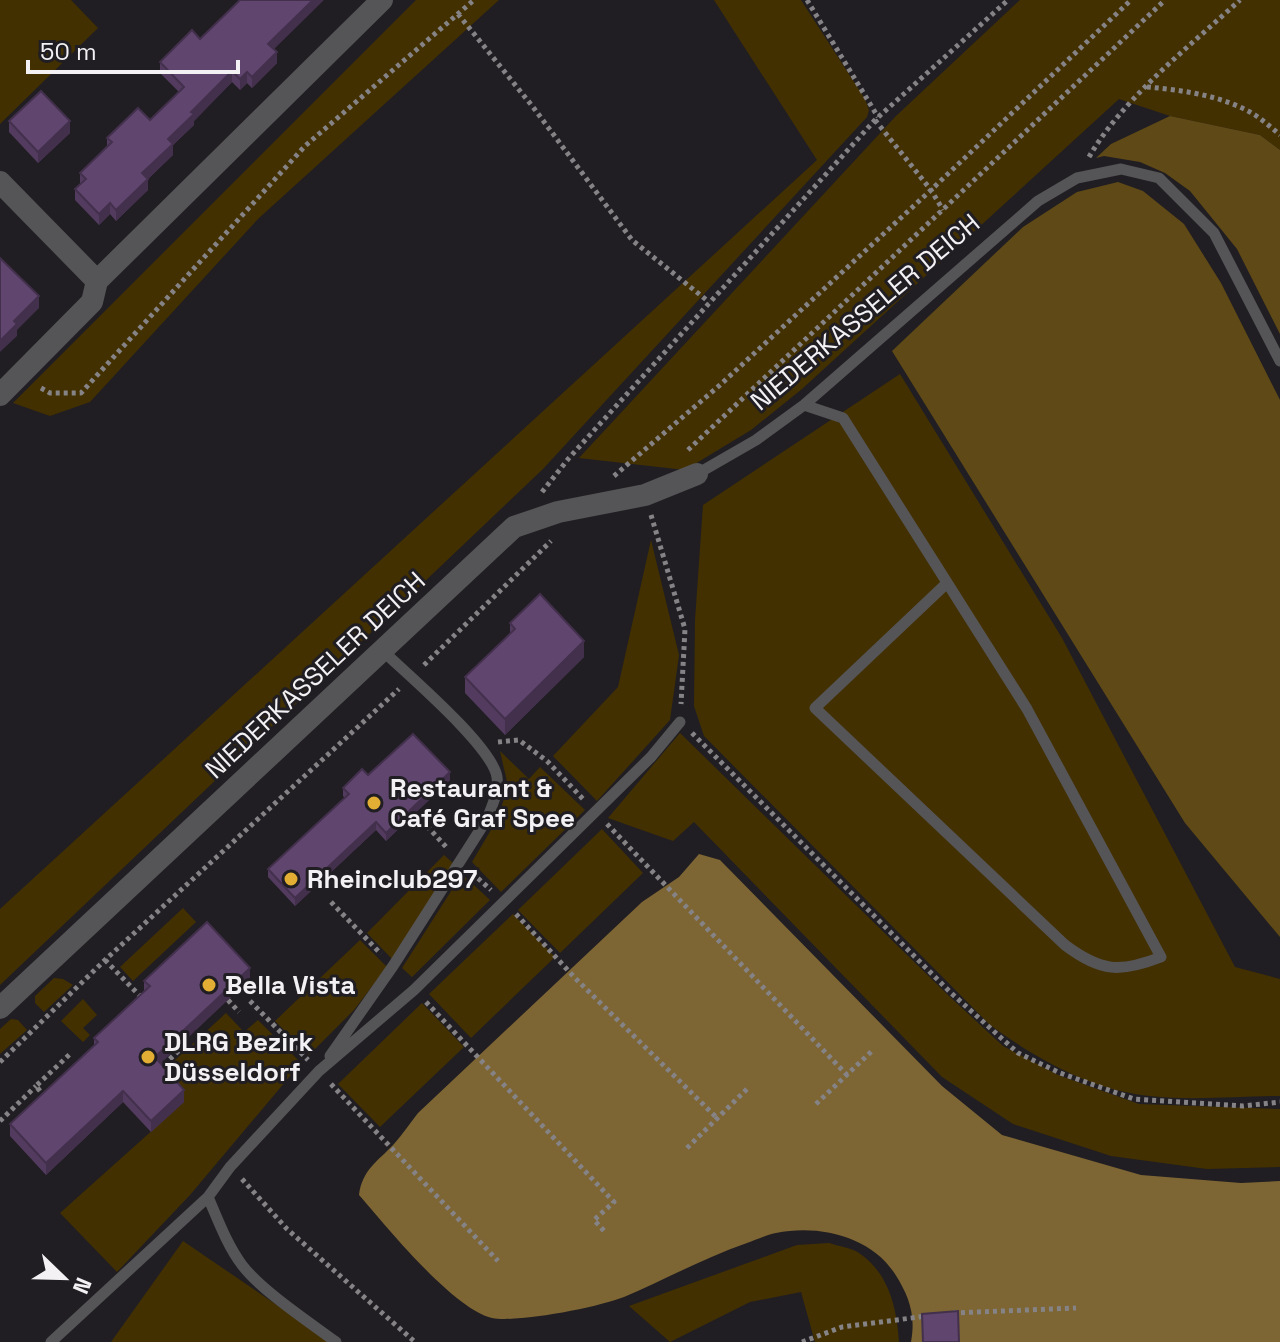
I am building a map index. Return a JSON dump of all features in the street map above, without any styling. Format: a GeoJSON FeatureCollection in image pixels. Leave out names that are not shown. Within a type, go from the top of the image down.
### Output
{"type":"FeatureCollection","features":[{"type":"Feature","properties":{"kind":"street"},"geometry":{"type":"LineString","coordinates":[[0,395],[92,302],[97,281],[382,0]]}},
{"type":"Feature","properties":{"kind":"street"},"geometry":{"type":"LineString","coordinates":[[0,182],[97,281]]}},
{"type":"Feature","properties":{"kind":"street","name":"NIEDERKASSELER DEICH"},"geometry":{"type":"LineString","coordinates":[[0,1008],[514,527],[558,512],[645,495],[697,474]]}},
{"type":"Feature","properties":{"kind":"lane","name":"NIEDERKASSELER DEICH"},"geometry":{"type":"LineString","coordinates":[[697,474],[756,440],[804,405],[1038,201],[1077,178],[1121,169],[1159,178],[1214,233],[1280,361]]}},
{"type":"Feature","properties":{"kind":"lane"},"geometry":{"type":"LineString","coordinates":[[804,405],[843,418],[1027,709],[1161,957],[1134,968],[1109,969],[1084,959],[1065,945],[815,708],[947,583]]}},
{"type":"Feature","properties":{"kind":"lane"},"geometry":{"type":"LineString","coordinates":[[319,1071],[393,966],[487,819],[496,796],[497,776],[478,744],[383,651]]}},
{"type":"Feature","properties":{"kind":"lane"},"geometry":{"type":"LineString","coordinates":[[51,1342],[208,1197],[230,1167],[319,1071],[414,990],[651,757],[680,722]]}},
{"type":"Feature","properties":{"kind":"lane"},"geometry":{"type":"LineString","coordinates":[[208,1197],[222,1231],[243,1267],[291,1309],[336,1342]]}},
{"type":"Feature","properties":{"kind":"path"},"geometry":{"type":"LineString","coordinates":[[19,376],[50,393],[81,393],[305,146],[474,0]]}},
{"type":"Feature","properties":{"kind":"path"},"geometry":{"type":"LineString","coordinates":[[807,0],[876,118],[943,210]]}},
{"type":"Feature","properties":{"kind":"path"},"geometry":{"type":"LineString","coordinates":[[542,493],[569,458],[876,118],[1008,0]]}},
{"type":"Feature","properties":{"kind":"path"},"geometry":{"type":"LineString","coordinates":[[588,505],[622,467],[720,385],[1131,0]]}},
{"type":"Feature","properties":{"kind":"path"},"geometry":{"type":"LineString","coordinates":[[670,485],[677,460],[1165,0]]}},
{"type":"Feature","properties":{"kind":"path"},"geometry":{"type":"LineString","coordinates":[[1077,178],[1101,137],[1146,87],[1240,0]]}},
{"type":"Feature","properties":{"kind":"path"},"geometry":{"type":"LineString","coordinates":[[458,14],[533,107],[632,240],[709,302]]}},
{"type":"Feature","properties":{"kind":"path"},"geometry":{"type":"LineString","coordinates":[[1146,87],[1175,89],[1221,101],[1254,114],[1280,135]]}},
{"type":"Feature","properties":{"kind":"path"},"geometry":{"type":"LineString","coordinates":[[645,495],[685,629],[680,722],[950,992],[1018,1053],[1060,1073],[1134,1099],[1243,1106],[1280,1102]]}},
{"type":"Feature","properties":{"kind":"path"},"geometry":{"type":"LineString","coordinates":[[0,1062],[105,960],[411,678],[555,537]]}},
{"type":"Feature","properties":{"kind":"path"},"geometry":{"type":"LineString","coordinates":[[478,744],[519,740],[547,761],[588,804]]}},
{"type":"Feature","properties":{"kind":"path"},"geometry":{"type":"LineString","coordinates":[[603,819],[847,1075]]}},
{"type":"Feature","properties":{"kind":"path"},"geometry":{"type":"LineString","coordinates":[[427,826],[445,846]]}},
{"type":"Feature","properties":{"kind":"path"},"geometry":{"type":"LineString","coordinates":[[466,867],[496,894]]}},
{"type":"Feature","properties":{"kind":"path"},"geometry":{"type":"LineString","coordinates":[[331,902],[388,960]]}},
{"type":"Feature","properties":{"kind":"path"},"geometry":{"type":"LineString","coordinates":[[511,909],[575,978],[717,1118]]}},
{"type":"Feature","properties":{"kind":"path"},"geometry":{"type":"LineString","coordinates":[[105,960],[146,1002]]}},
{"type":"Feature","properties":{"kind":"path"},"geometry":{"type":"LineString","coordinates":[[228,1000],[239,1012]]}},
{"type":"Feature","properties":{"kind":"path"},"geometry":{"type":"LineString","coordinates":[[424,1000],[614,1202],[594,1220],[606,1233]]}},
{"type":"Feature","properties":{"kind":"path"},"geometry":{"type":"LineString","coordinates":[[250,1001],[305,1057]]}},
{"type":"Feature","properties":{"kind":"path"},"geometry":{"type":"LineString","coordinates":[[151,1076],[186,1044],[180,1038]]}},
{"type":"Feature","properties":{"kind":"path"},"geometry":{"type":"LineString","coordinates":[[816,1104],[874,1049]]}},
{"type":"Feature","properties":{"kind":"path"},"geometry":{"type":"LineString","coordinates":[[0,1121],[38,1088],[70,1054]]}},
{"type":"Feature","properties":{"kind":"path"},"geometry":{"type":"LineString","coordinates":[[334,1088],[498,1261]]}},
{"type":"Feature","properties":{"kind":"path"},"geometry":{"type":"LineString","coordinates":[[687,1148],[747,1089]]}},
{"type":"Feature","properties":{"kind":"path"},"geometry":{"type":"LineString","coordinates":[[230,1167],[287,1229],[415,1342]]}},
{"type":"Feature","properties":{"kind":"path"},"geometry":{"type":"LineString","coordinates":[[802,1342],[842,1327],[896,1319],[1076,1308]]}},
{"type":"Feature","properties":{"kind":"shaded area"},"geometry":{"type":"Polygon","coordinates":[[[0,0],[71,0],[98,28],[0,124],[0,0]]]}},
{"type":"Feature","properties":{"kind":"shaded area"},"geometry":{"type":"Polygon","coordinates":[[[416,0],[499,0],[258,219],[90,402],[50,416],[13,403],[416,0]]]}},
{"type":"Feature","properties":{"kind":"shaded area"},"geometry":{"type":"Polygon","coordinates":[[[714,0],[801,0],[865,99],[869,110],[867,117],[543,469],[0,985],[0,909],[817,160],[714,0]]]}},
{"type":"Feature","properties":{"kind":"shaded area"},"geometry":{"type":"Polygon","coordinates":[[[1020,0],[1280,0],[1280,150],[1260,135],[1170,116],[1119,99],[802,389],[751,430],[685,470],[579,458],[896,116],[1020,0]]]}},
{"type":"Feature","properties":{"kind":"shaded area"},"geometry":{"type":"Polygon","coordinates":[[[1170,116],[1260,135],[1280,150],[1280,334],[1237,249],[1190,191],[1165,173],[1140,162],[1104,156],[1096,158],[1111,144],[1170,116]]]}},
{"type":"Feature","properties":{"kind":"shaded area"},"geometry":{"type":"Polygon","coordinates":[[[1118,182],[1143,191],[1184,224],[1221,283],[1280,400],[1280,937],[1185,823],[892,351],[1023,227],[1077,192],[1118,182]]]}},
{"type":"Feature","properties":{"kind":"shaded area"},"geometry":{"type":"Polygon","coordinates":[[[900,374],[1062,638],[1235,967],[1280,979],[1280,1096],[1183,1098],[1129,1093],[1086,1080],[1025,1049],[989,1024],[704,736],[694,706],[695,620],[703,505],[900,374]]]}},
{"type":"Feature","properties":{"kind":"shaded area"},"geometry":{"type":"Polygon","coordinates":[[[651,540],[679,655],[670,720],[597,801],[553,756],[618,687],[651,540]]]}},
{"type":"Feature","properties":{"kind":"shaded area"},"geometry":{"type":"Polygon","coordinates":[[[680,733],[1003,1046],[1058,1075],[1139,1104],[1280,1109],[1280,1167],[1207,1169],[1111,1156],[1013,1124],[942,1077],[694,822],[673,841],[608,818],[680,733]]]}},
{"type":"Feature","properties":{"kind":"shaded area"},"geometry":{"type":"Polygon","coordinates":[[[500,751],[529,779],[540,767],[585,810],[501,892],[472,862],[498,818],[508,786],[500,751]]]}},
{"type":"Feature","properties":{"kind":"shaded area"},"geometry":{"type":"Polygon","coordinates":[[[602,829],[643,873],[560,953],[518,910],[602,829]]]}},
{"type":"Feature","properties":{"kind":"shaded area"},"geometry":{"type":"Polygon","coordinates":[[[699,854],[720,860],[942,1086],[1002,1135],[1141,1175],[1241,1183],[1280,1181],[1280,1342],[911,1342],[913,1323],[908,1298],[885,1261],[858,1242],[809,1230],[765,1236],[624,1297],[578,1309],[520,1318],[492,1318],[459,1299],[421,1265],[359,1195],[363,1179],[418,1113],[642,902],[679,877],[699,854]]]}},
{"type":"Feature","properties":{"kind":"shaded area"},"geometry":{"type":"Polygon","coordinates":[[[444,855],[454,864],[392,959],[367,933],[444,855]]]}},
{"type":"Feature","properties":{"kind":"shaded area"},"geometry":{"type":"Polygon","coordinates":[[[462,874],[490,900],[412,977],[402,968],[462,874]]]}},
{"type":"Feature","properties":{"kind":"shaded area"},"geometry":{"type":"Polygon","coordinates":[[[183,908],[196,922],[133,981],[120,967],[183,908]]]}},
{"type":"Feature","properties":{"kind":"shaded area"},"geometry":{"type":"Polygon","coordinates":[[[513,914],[555,957],[471,1038],[429,994],[513,914]]]}},
{"type":"Feature","properties":{"kind":"shaded area"},"geometry":{"type":"Polygon","coordinates":[[[360,940],[387,967],[354,1010],[309,1055],[275,1021],[360,940]]]}},
{"type":"Feature","properties":{"kind":"shaded area"},"geometry":{"type":"Polygon","coordinates":[[[54,978],[73,985],[44,1012],[35,1003],[35,996],[54,978]]]}},
{"type":"Feature","properties":{"kind":"shaded area"},"geometry":{"type":"Polygon","coordinates":[[[83,999],[97,1015],[83,1028],[90,1035],[83,1042],[61,1021],[83,999]]]}},
{"type":"Feature","properties":{"kind":"shaded area"},"geometry":{"type":"Polygon","coordinates":[[[422,1003],[464,1047],[380,1127],[338,1084],[422,1003]]]}},
{"type":"Feature","properties":{"kind":"shaded area"},"geometry":{"type":"Polygon","coordinates":[[[226,1013],[244,1032],[258,1020],[301,1063],[190,1195],[117,1272],[60,1213],[184,1102],[148,1085],[226,1013]]]}},
{"type":"Feature","properties":{"kind":"shaded area"},"geometry":{"type":"Polygon","coordinates":[[[11,1019],[18,1020],[27,1030],[0,1054],[0,1029],[11,1019]]]}},
{"type":"Feature","properties":{"kind":"shaded area"},"geometry":{"type":"Polygon","coordinates":[[[183,1241],[331,1342],[111,1342],[183,1241]]]}},
{"type":"Feature","properties":{"kind":"shaded area"},"geometry":{"type":"Polygon","coordinates":[[[829,1243],[856,1251],[878,1271],[890,1293],[899,1342],[815,1342],[801,1292],[750,1302],[670,1342],[629,1306],[797,1245],[829,1243]]]}},
{"type":"Feature","properties":{"kind":"building"},"geometry":{"type":"Polygon","coordinates":[[[240,0],[313,0],[268,44],[277,52],[252,77],[247,72],[240,79],[232,71],[168,139],[173,144],[142,173],[148,179],[116,210],[110,203],[99,214],[75,189],[86,179],[80,173],[112,142],[107,138],[138,108],[150,120],[184,87],[160,62],[192,30],[200,39],[240,0]]]}},
{"type":"Feature","properties":{"kind":"building"},"geometry":{"type":"Polygon","coordinates":[[[41,91],[70,121],[38,152],[9,121],[41,91]]]}},
{"type":"Feature","properties":{"kind":"building"},"geometry":{"type":"Polygon","coordinates":[[[0,258],[39,296],[14,321],[17,324],[0,341],[0,258]]]}},
{"type":"Feature","properties":{"kind":"building"},"geometry":{"type":"Polygon","coordinates":[[[540,594],[584,641],[505,719],[465,677],[515,629],[510,623],[540,594]]]}},
{"type":"Feature","properties":{"kind":"building"},"geometry":{"type":"Polygon","coordinates":[[[413,734],[450,772],[386,833],[376,822],[295,898],[268,869],[349,794],[343,788],[362,769],[368,775],[413,734]]]}},
{"type":"Feature","properties":{"kind":"building"},"geometry":{"type":"Polygon","coordinates":[[[207,922],[250,968],[155,1057],[184,1090],[151,1121],[123,1091],[46,1163],[10,1124],[98,1042],[94,1038],[150,986],[144,981],[207,922]]]}},
{"type":"Feature","properties":{"kind":"building"},"geometry":{"type":"Polygon","coordinates":[[[958,1311],[959,1342],[923,1342],[922,1314],[958,1311]]]}},
{"type":"Feature","properties":{"kind":"place","name":"Restaurant & Café Graf Spee"},"geometry":{"type":"Point","coordinates":[374,803]}},
{"type":"Feature","properties":{"kind":"place","name":"Rheinclub297"},"geometry":{"type":"Point","coordinates":[291,879]}},
{"type":"Feature","properties":{"kind":"place","name":"Bella Vista"},"geometry":{"type":"Point","coordinates":[209,985]}},
{"type":"Feature","properties":{"kind":"place","name":"DLRG Bezirk Düsseldorf"},"geometry":{"type":"Point","coordinates":[148,1057]}}]}
